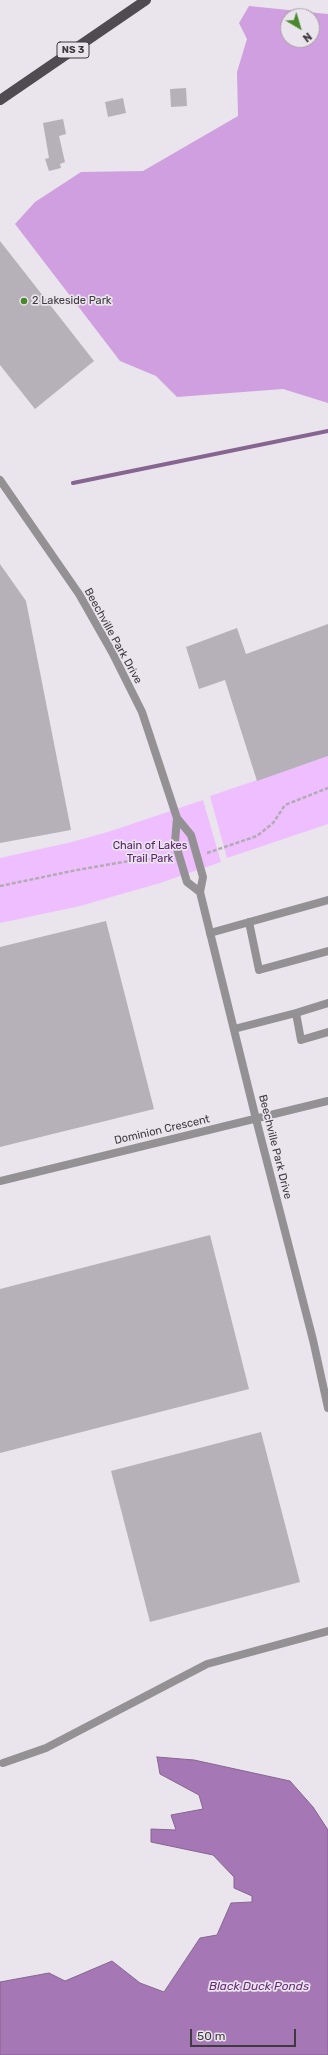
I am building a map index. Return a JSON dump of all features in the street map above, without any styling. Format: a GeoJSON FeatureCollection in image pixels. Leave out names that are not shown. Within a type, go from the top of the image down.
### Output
{"type":"FeatureCollection","features":[{"type":"Feature","properties":{"kind":"main road","name":"NS 3"},"geometry":{"type":"LineString","coordinates":[[0,100],[144,1]]}},
{"type":"Feature","properties":{"kind":"street","name":"Beechville Park Drive"},"geometry":{"type":"LineString","coordinates":[[0,480],[79,594],[112,652],[142,712],[177,818],[191,835],[203,877],[200,892],[256,1119],[313,1340],[328,1408]]}},
{"type":"Feature","properties":{"kind":"street","name":"Beechville Park Drive"},"geometry":{"type":"LineString","coordinates":[[177,818],[175,842],[187,882],[200,892]]}},
{"type":"Feature","properties":{"kind":"street"},"geometry":{"type":"LineString","coordinates":[[210,933],[328,900]]}},
{"type":"Feature","properties":{"kind":"street"},"geometry":{"type":"LineString","coordinates":[[249,922],[260,970],[328,952]]}},
{"type":"Feature","properties":{"kind":"street"},"geometry":{"type":"LineString","coordinates":[[234,1030],[328,1004]]}},
{"type":"Feature","properties":{"kind":"street"},"geometry":{"type":"LineString","coordinates":[[296,1013],[301,1040],[328,1032]]}},
{"type":"Feature","properties":{"kind":"street","name":"Dominion Crescent"},"geometry":{"type":"LineString","coordinates":[[0,1181],[328,1101]]}},
{"type":"Feature","properties":{"kind":"street"},"geometry":{"type":"LineString","coordinates":[[3,1762],[46,1748],[207,1664],[328,1631]]}},
{"type":"Feature","properties":{"kind":"path"},"geometry":{"type":"LineString","coordinates":[[197,855],[257,836],[273,823],[284,805],[328,788]]}},
{"type":"Feature","properties":{"kind":"path"},"geometry":{"type":"LineString","coordinates":[[0,886],[77,870],[141,859],[181,860]]}},
{"type":"Feature","properties":{"kind":"green space"},"geometry":{"type":"Polygon","coordinates":[[[328,756],[328,824],[227,858],[210,796],[328,756]]]}},
{"type":"Feature","properties":{"kind":"green space","name":"Chain of Lakes Trail Park"},"geometry":{"type":"Polygon","coordinates":[[[203,800],[221,862],[160,883],[80,906],[0,923],[0,858],[72,842],[111,831],[203,800]]]}},
{"type":"Feature","properties":{"kind":"shaded area"},"geometry":{"type":"Polygon","coordinates":[[[249,6],[280,9],[280,48],[320,48],[320,13],[328,14],[328,403],[283,389],[177,397],[156,376],[120,361],[15,224],[35,202],[81,172],[143,171],[238,116],[237,72],[247,39],[239,23],[249,6]]]}},
{"type":"Feature","properties":{"kind":"water","name":"Black Duck Ponds"},"geometry":{"type":"Polygon","coordinates":[[[157,1757],[194,1760],[290,1781],[313,1807],[328,1830],[328,2055],[0,2055],[0,1982],[49,1973],[65,1981],[112,1961],[140,1983],[164,1992],[200,1938],[217,1935],[231,1903],[252,1902],[252,1896],[234,1888],[234,1877],[213,1855],[151,1842],[151,1829],[176,1830],[171,1815],[203,1809],[199,1795],[160,1774],[157,1757]]]}},
{"type":"Feature","properties":{"kind":"building"},"geometry":{"type":"Polygon","coordinates":[[[186,88],[187,106],[171,107],[170,89],[186,88]]]}},
{"type":"Feature","properties":{"kind":"building"},"geometry":{"type":"Polygon","coordinates":[[[123,98],[126,113],[108,117],[105,102],[123,98]]]}},
{"type":"Feature","properties":{"kind":"building"},"geometry":{"type":"Polygon","coordinates":[[[63,119],[66,134],[59,136],[65,162],[60,164],[61,168],[49,171],[45,159],[49,158],[43,123],[63,119]]]}},
{"type":"Feature","properties":{"kind":"building","name":"2 Lakeside Park"},"geometry":{"type":"Polygon","coordinates":[[[0,241],[94,361],[35,409],[0,365],[0,241]]]}},
{"type":"Feature","properties":{"kind":"building"},"geometry":{"type":"Polygon","coordinates":[[[0,564],[26,601],[71,830],[0,843],[0,564]]]}},
{"type":"Feature","properties":{"kind":"building"},"geometry":{"type":"Polygon","coordinates":[[[328,624],[328,756],[257,781],[225,680],[199,689],[186,647],[237,628],[246,654],[328,624]]]}},
{"type":"Feature","properties":{"kind":"building"},"geometry":{"type":"Polygon","coordinates":[[[106,921],[154,1109],[0,1147],[0,947],[106,921]]]}},
{"type":"Feature","properties":{"kind":"building"},"geometry":{"type":"Polygon","coordinates":[[[210,1235],[249,1389],[0,1453],[0,1289],[210,1235]]]}},
{"type":"Feature","properties":{"kind":"building"},"geometry":{"type":"Polygon","coordinates":[[[261,1432],[300,1582],[150,1622],[111,1471],[261,1432]]]}},
{"type":"Feature","properties":{"kind":"waterway"},"geometry":{"type":"LineString","coordinates":[[73,483],[328,431]]}},
{"type":"Feature","properties":{"kind":"place","name":"2 Lakeside Park"},"geometry":{"type":"Point","coordinates":[24,301]}}]}
